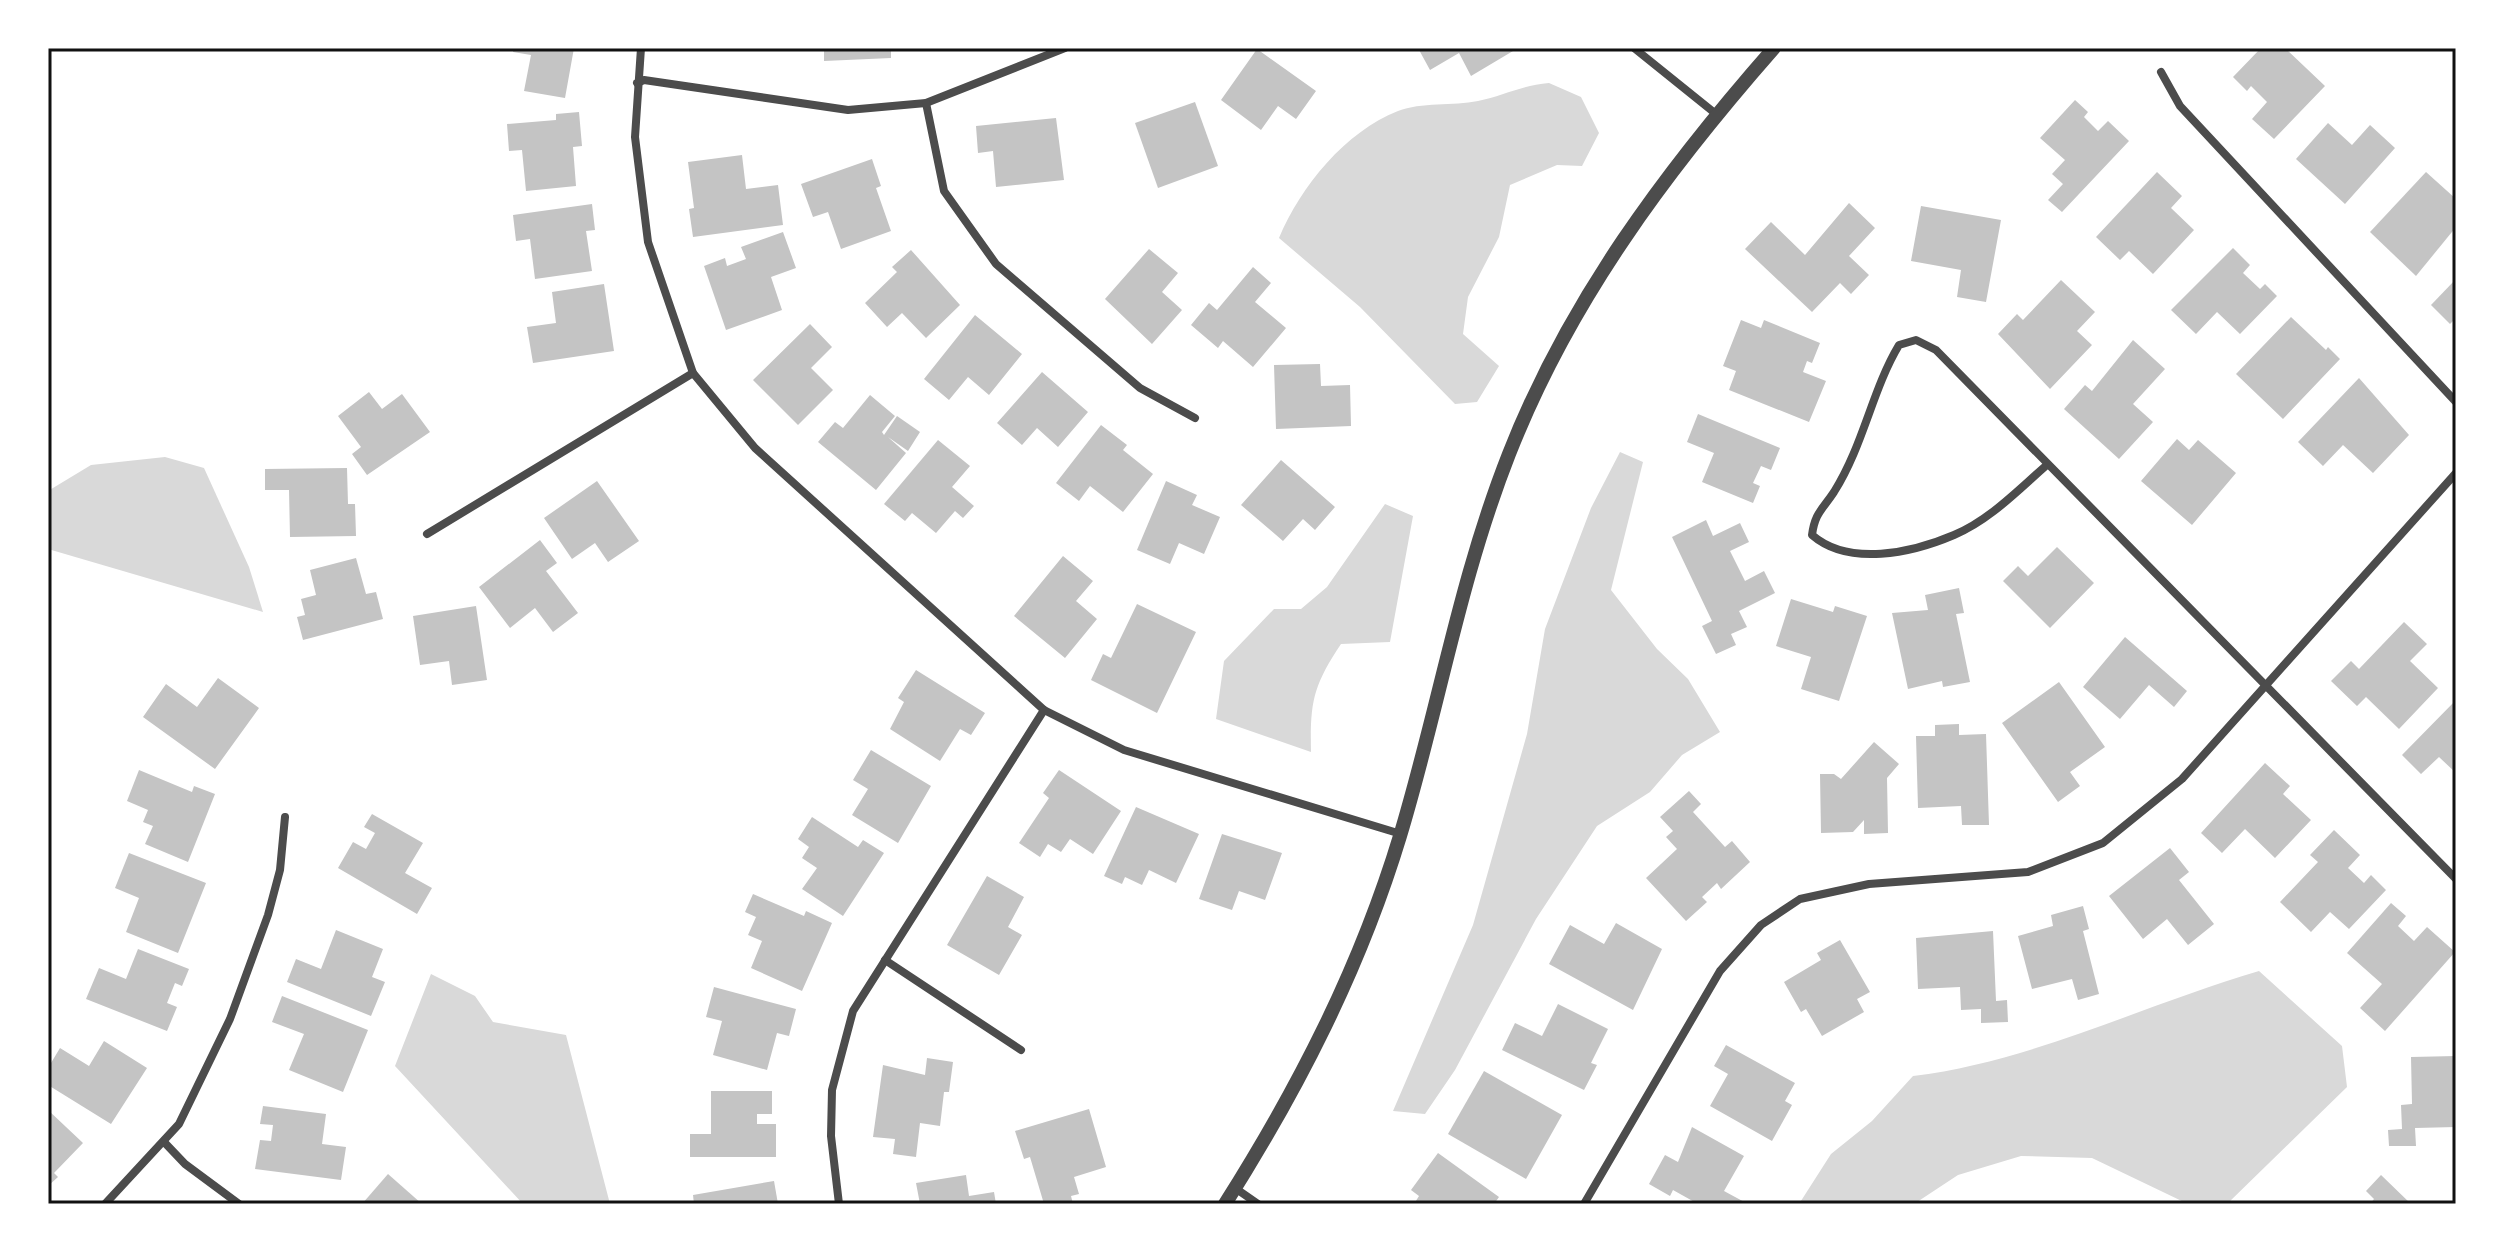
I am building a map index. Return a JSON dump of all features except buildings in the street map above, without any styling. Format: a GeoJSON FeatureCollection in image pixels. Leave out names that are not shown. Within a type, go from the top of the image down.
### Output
{"type":"FeatureCollection","features":[{"type":"Feature","properties":{"kind":"street"},"geometry":{"type":"LineString","coordinates":[[641,48],[635,137],[648,242],[693,373],[755,448],[1044,710],[1124,750],[1401,834]]}},
{"type":"Feature","properties":{"kind":"street"},"geometry":{"type":"LineString","coordinates":[[637,83],[644,80],[848,110],[926,103],[1065,48]]}},
{"type":"Feature","properties":{"kind":"street"},"geometry":{"type":"LineString","coordinates":[[1634,48],[1716,114]]}},
{"type":"Feature","properties":{"kind":"street"},"geometry":{"type":"LineString","coordinates":[[1225,1204],[1311,1060],[1354,964],[1401,834],[1459,600],[1510,450],[1592,288],[1658,188],[1716,114],[1774,48]]}},
{"type":"Feature","properties":{"kind":"street"},"geometry":{"type":"LineString","coordinates":[[2161,72],[2180,106],[2456,402]]}},
{"type":"Feature","properties":{"kind":"street"},"geometry":{"type":"LineString","coordinates":[[926,103],[944,191],[996,264],[1140,388],[1195,418]]}},
{"type":"Feature","properties":{"kind":"street"},"geometry":{"type":"LineString","coordinates":[[2048,464],[1996,510],[1955,535],[1877,554],[1845,552],[1824,546],[1812,535],[1814,517],[1833,493],[1863,438],[1889,361],[1899,345],[1916,340],[1936,350],[2456,879]]}},
{"type":"Feature","properties":{"kind":"street"},"geometry":{"type":"LineString","coordinates":[[427,534],[693,373]]}},
{"type":"Feature","properties":{"kind":"street"},"geometry":{"type":"LineString","coordinates":[[1584,1204],[1720,971],[1761,925],[1800,899],[1869,884],[2028,872],[2091,849],[2139,817],[2182,779],[2456,473]]}},
{"type":"Feature","properties":{"kind":"street"},"geometry":{"type":"LineString","coordinates":[[839,1204],[831,1136],[832,1090],[853,1011],[1044,710]]}},
{"type":"Feature","properties":{"kind":"street"},"geometry":{"type":"LineString","coordinates":[[105,1204],[165,1143],[179,1124],[230,1019],[268,915],[280,870],[285,817]]}},
{"type":"Feature","properties":{"kind":"street"},"geometry":{"type":"LineString","coordinates":[[885,960],[1021,1050]]}},
{"type":"Feature","properties":{"kind":"street"},"geometry":{"type":"LineString","coordinates":[[165,1143],[185,1164],[239,1204]]}},
{"type":"Feature","properties":{"kind":"street"},"geometry":{"type":"LineString","coordinates":[[1235,1188],[1258,1204]]}},
{"type":"Feature","properties":{"kind":"shaded area"},"geometry":{"type":"Polygon","coordinates":[[[1549,83],[1581,97],[1599,133],[1582,166],[1557,165],[1510,185],[1499,237],[1468,297],[1463,334],[1499,366],[1477,402],[1455,404],[1360,307],[1279,238],[1299,199],[1327,163],[1360,132],[1379,120],[1407,108],[1478,101],[1549,83]]]}},
{"type":"Feature","properties":{"kind":"shaded area"},"geometry":{"type":"Polygon","coordinates":[[[1620,452],[1643,462],[1611,590],[1657,649],[1688,679],[1720,732],[1682,755],[1650,792],[1597,826],[1536,919],[1455,1070],[1425,1114],[1393,1111],[1473,925],[1527,734],[1545,629],[1591,508],[1620,452]]]}},
{"type":"Feature","properties":{"kind":"shaded area"},"geometry":{"type":"Polygon","coordinates":[[[165,457],[204,468],[249,567],[263,612],[48,549],[48,491],[91,465],[165,457]]]}},
{"type":"Feature","properties":{"kind":"shaded area"},"geometry":{"type":"Polygon","coordinates":[[[1385,504],[1413,516],[1390,642],[1341,644],[1324,672],[1315,695],[1311,752],[1216,719],[1224,661],[1274,609],[1301,609],[1327,587],[1385,504]]]}},
{"type":"Feature","properties":{"kind":"shaded area"},"geometry":{"type":"Polygon","coordinates":[[[2259,971],[2342,1046],[2347,1087],[2227,1204],[2188,1204],[2092,1158],[2021,1156],[1958,1175],[1914,1204],[1799,1204],[1831,1154],[1872,1121],[1913,1076],[1958,1069],[2045,1045],[2259,971]]]}},
{"type":"Feature","properties":{"kind":"shaded area"},"geometry":{"type":"Polygon","coordinates":[[[431,974],[475,996],[493,1022],[566,1035],[610,1204],[523,1204],[395,1066],[431,974]]]}}]}
